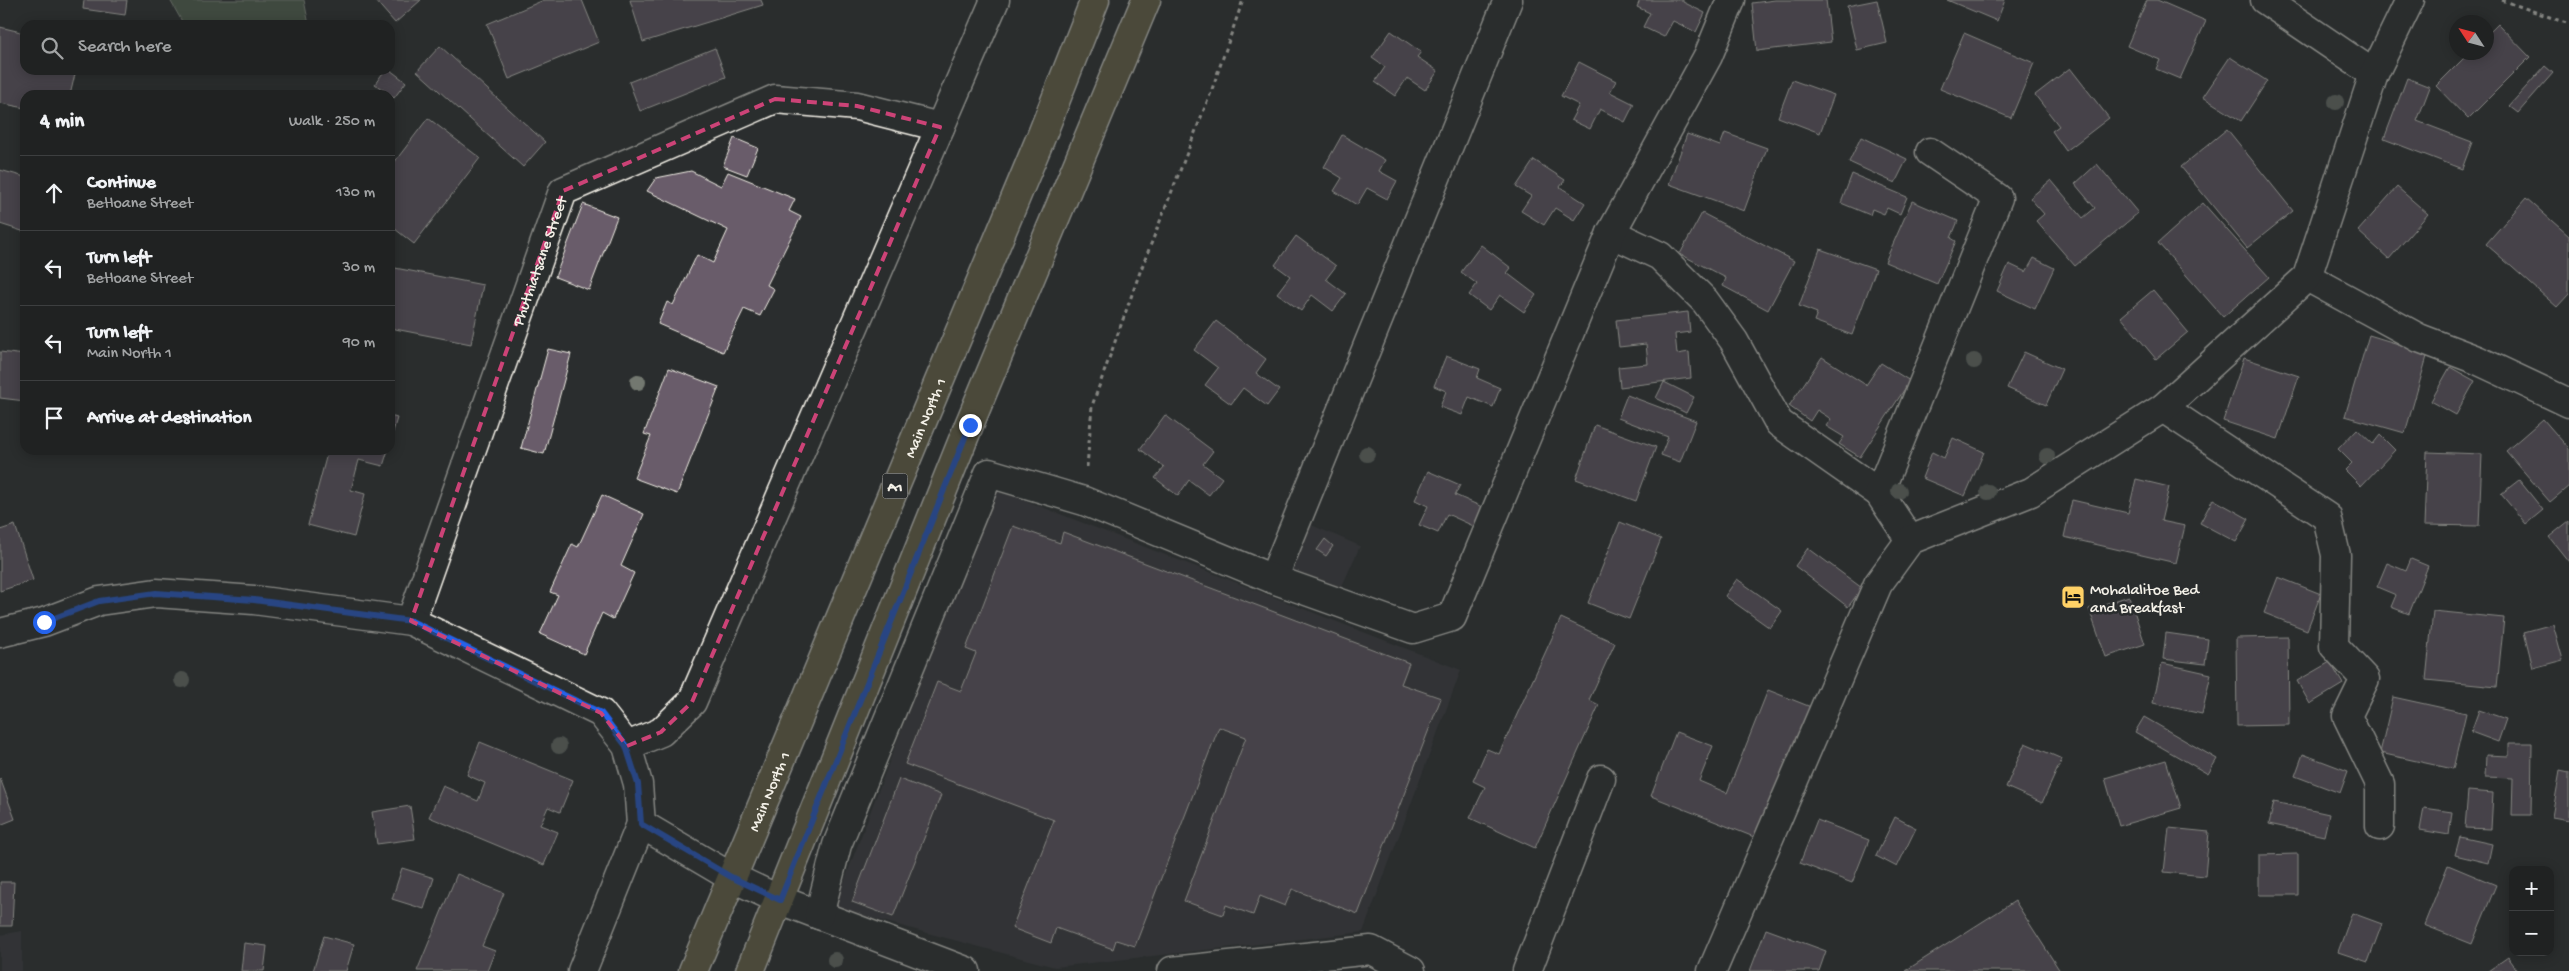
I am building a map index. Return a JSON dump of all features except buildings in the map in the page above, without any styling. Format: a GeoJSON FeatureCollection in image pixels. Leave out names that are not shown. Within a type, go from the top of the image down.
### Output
{"type":"FeatureCollection","features":[{"type":"Feature","properties":{"kind":"main road","name":"Main North 1"},"geometry":{"type":"LineString","coordinates":[[694,971],[731,877],[1038,146],[1095,0]]}},
{"type":"Feature","properties":{"kind":"main road"},"geometry":{"type":"LineString","coordinates":[[750,971],[966,434],[1146,0]]}},
{"type":"Feature","properties":{"kind":"street"},"geometry":{"type":"LineString","coordinates":[[626,746],[661,732],[692,702],[995,0]]}},
{"type":"Feature","properties":{"kind":"street"},"geometry":{"type":"LineString","coordinates":[[1272,579],[1508,0]]}},
{"type":"Feature","properties":{"kind":"street"},"geometry":{"type":"LineString","coordinates":[[819,915],[837,845],[990,473],[1084,501],[1272,579],[1413,629],[1452,617],[1612,233],[1708,56],[1731,0]]}},
{"type":"Feature","properties":{"kind":"street"},"geometry":{"type":"LineString","coordinates":[[2265,0],[2374,74]]}},
{"type":"Feature","properties":{"kind":"street"},"geometry":{"type":"LineString","coordinates":[[1712,971],[1878,584],[1910,540],[2031,492],[2164,408],[2307,277],[2374,74],[2410,0]]}},
{"type":"Feature","properties":{"kind":"street","name":"Phuthiatsane Street"},"geometry":{"type":"LineString","coordinates":[[411,621],[562,191],[776,99],[857,106],[940,127]]}},
{"type":"Feature","properties":{"kind":"street"},"geometry":{"type":"LineString","coordinates":[[1880,493],[1998,198],[1930,152]]}},
{"type":"Feature","properties":{"kind":"street"},"geometry":{"type":"LineString","coordinates":[[1612,233],[1660,256],[1705,301],[1734,341],[1778,423],[1880,493],[1910,540]]}},
{"type":"Feature","properties":{"kind":"street"},"geometry":{"type":"LineString","coordinates":[[2307,277],[2419,338],[2477,360],[2569,402]]}},
{"type":"Feature","properties":{"kind":"street"},"geometry":{"type":"LineString","coordinates":[[2164,408],[2327,517],[2336,555],[2334,646],[2365,679],[2348,716],[2380,784],[2380,826]]}},
{"type":"Feature","properties":{"kind":"street"},"geometry":{"type":"LineString","coordinates":[[0,633],[44,622],[99,601],[156,593],[254,600],[411,621],[601,713],[626,746],[638,784],[641,824],[582,971]]}},
{"type":"Feature","properties":{"kind":"street"},"geometry":{"type":"LineString","coordinates":[[1528,971],[1601,779]]}},
{"type":"Feature","properties":{"kind":"street"},"geometry":{"type":"LineString","coordinates":[[641,824],[731,877],[780,900],[966,971]]}},
{"type":"Feature","properties":{"kind":"street"},"geometry":{"type":"LineString","coordinates":[[1172,971],[1367,960],[1411,971]]}},
{"type":"Feature","properties":{"kind":"path"},"geometry":{"type":"LineString","coordinates":[[1084,501],[1092,406],[1140,272],[1211,92],[1243,0]]}},
{"type":"Feature","properties":{"kind":"path"},"geometry":{"type":"LineString","coordinates":[[2502,0],[2569,24]]}},
{"type":"Feature","properties":{"kind":"highlighted area"},"geometry":{"type":"Polygon","coordinates":[[[775,99],[857,106],[940,127],[692,702],[661,732],[627,746],[601,713],[411,621],[563,191],[775,99]]]}},
{"type":"Feature","properties":{"kind":"shaded area"},"geometry":{"type":"Polygon","coordinates":[[[993,488],[1461,670],[1363,932],[1055,967],[834,908],[993,488]]]}},
{"type":"Feature","properties":{"kind":"shaded area"},"geometry":{"type":"Polygon","coordinates":[[[1309,524],[1360,546],[1337,597],[1287,574],[1309,524]]]}},
{"type":"Feature","properties":{"kind":"shaded area"},"geometry":{"type":"Polygon","coordinates":[[[22,931],[22,971],[0,971],[0,935],[22,931]]]}},
{"type":"Feature","properties":{"kind":"green space"},"geometry":{"type":"Polygon","coordinates":[[[170,0],[304,0],[308,20],[181,20],[170,0]]]}},
{"type":"Feature","properties":{"kind":"place","name":"Mohalalitoe Bed and Breakfast"},"geometry":{"type":"Point","coordinates":[2073,597]}},
{"type":"Feature","properties":{"kind":"route"},"geometry":{"type":"LineString","coordinates":[[44,622],[99,601],[156,593],[254,600],[411,621],[601,713],[626,746],[638,784],[641,824],[731,877],[780,900],[970,425]]}}]}
